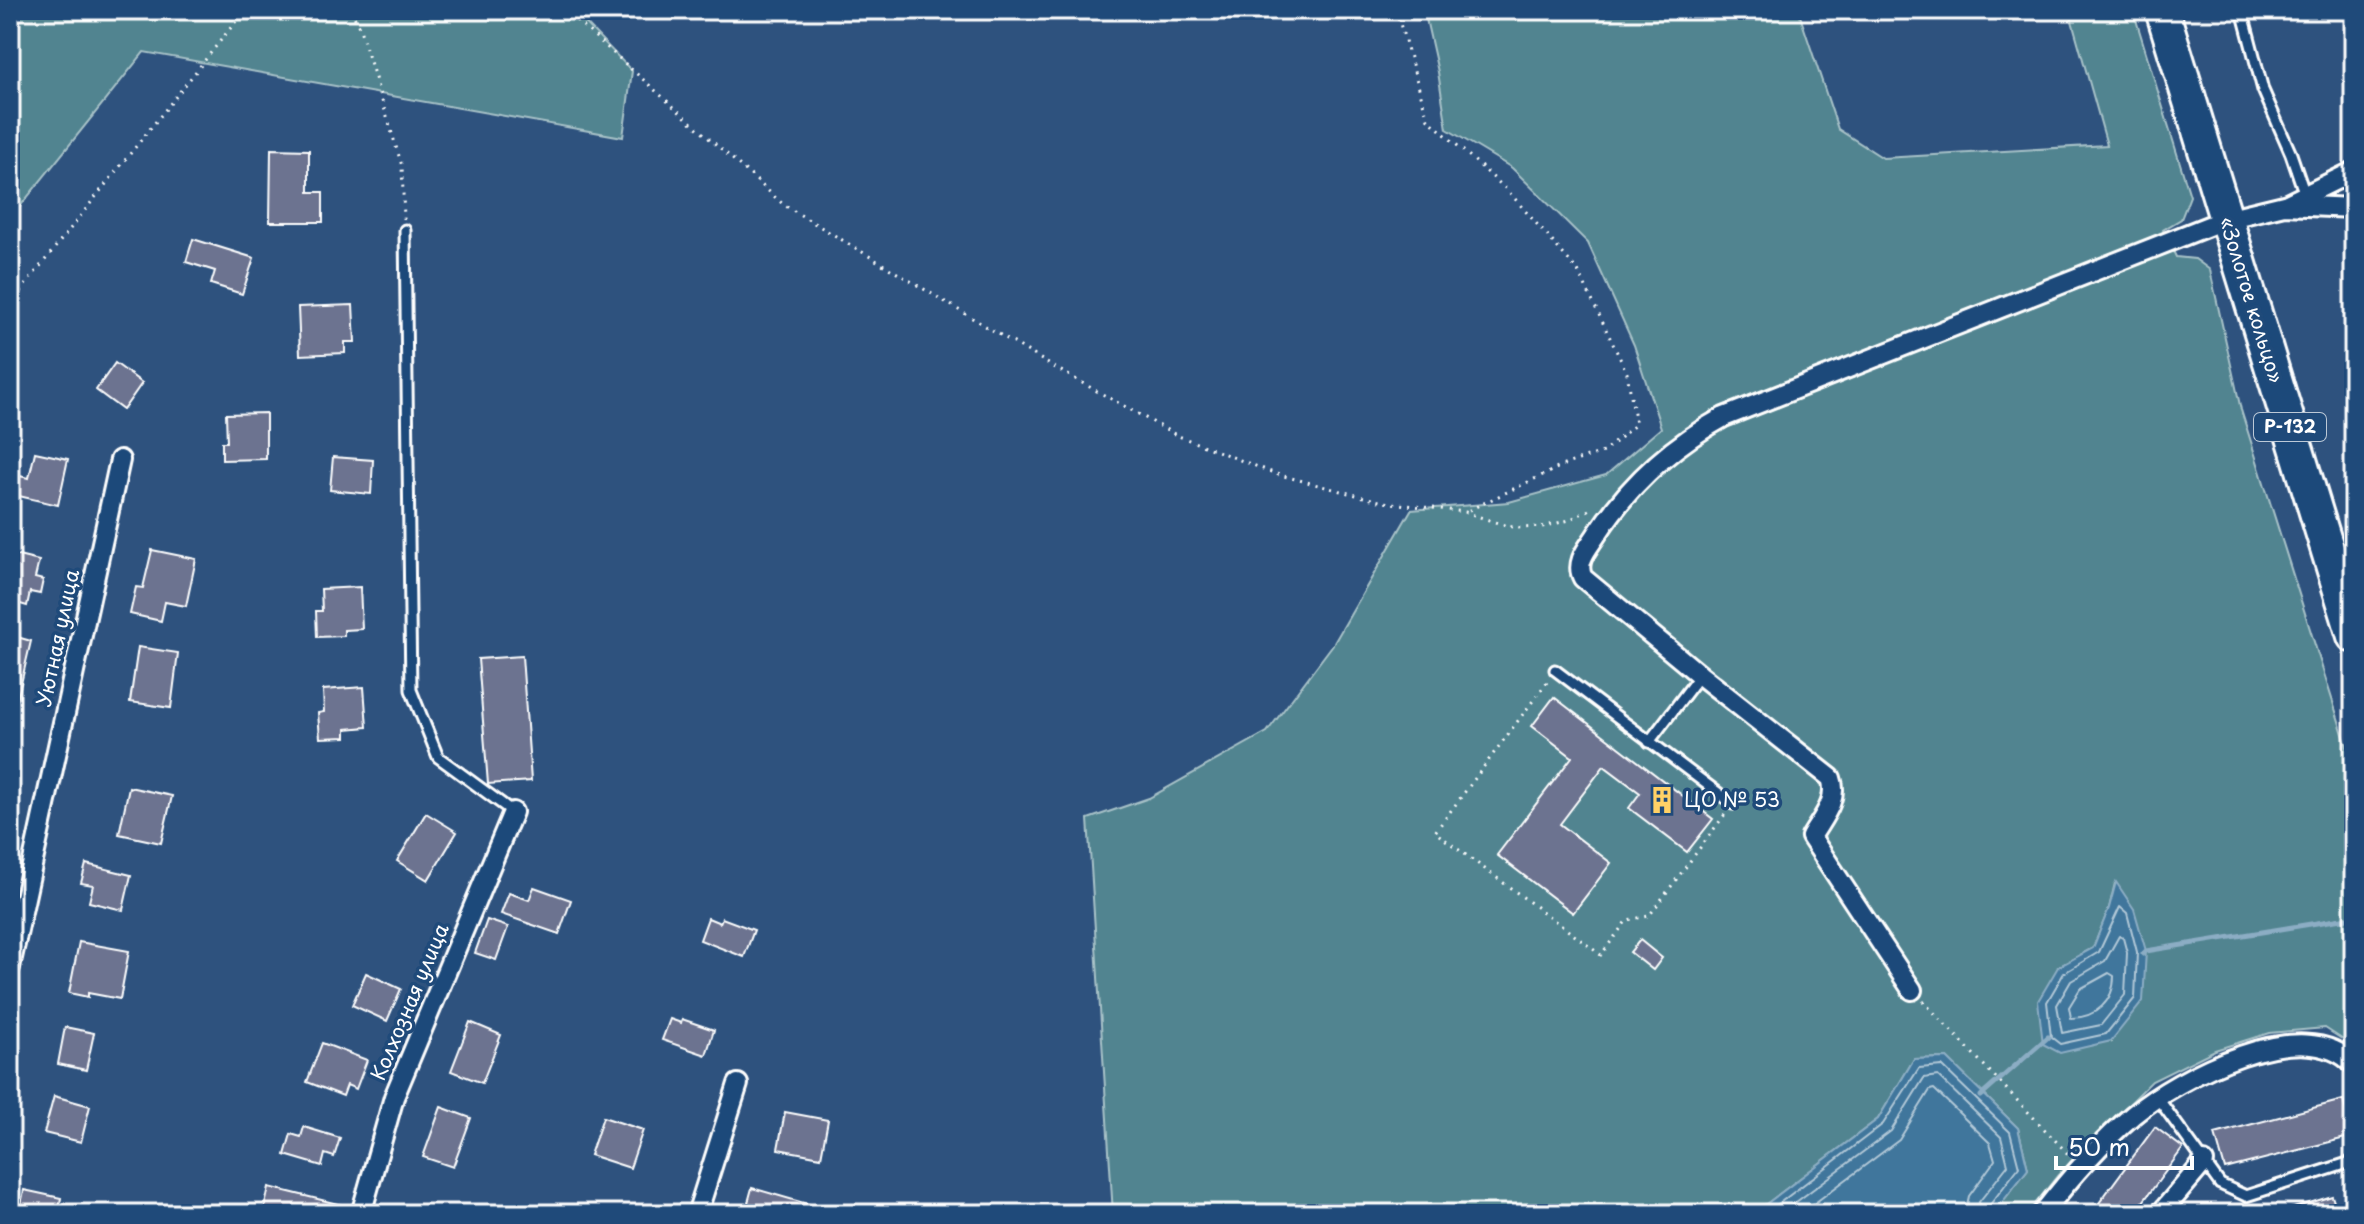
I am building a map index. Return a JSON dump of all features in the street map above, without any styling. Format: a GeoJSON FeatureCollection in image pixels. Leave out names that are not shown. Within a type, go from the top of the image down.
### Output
{"type":"FeatureCollection","features":[{"type":"Feature","properties":{"kind":"highway","name":"«Золотое кольцо»"},"geometry":{"type":"LineString","coordinates":[[2162,10],[2354,636]]}},
{"type":"Feature","properties":{"kind":"street"},"geometry":{"type":"LineString","coordinates":[[1912,990],[1811,837],[1833,799],[1834,783],[1831,778],[1583,578],[1579,569],[1582,557],[1613,509],[1635,483],[1667,453],[1724,417],[2226,219],[2284,205],[2354,171]]}},
{"type":"Feature","properties":{"kind":"street"},"geometry":{"type":"LineString","coordinates":[[2284,205],[2354,208]]}},
{"type":"Feature","properties":{"kind":"street","name":"Уютная улица"},"geometry":{"type":"LineString","coordinates":[[10,967],[120,460]]}},
{"type":"Feature","properties":{"kind":"street","name":"Колхозная улица"},"geometry":{"type":"LineString","coordinates":[[361,1214],[394,1097],[513,812]]}},
{"type":"Feature","properties":{"kind":"street"},"geometry":{"type":"LineString","coordinates":[[2042,1214],[2113,1133],[2157,1097],[2210,1068],[2262,1050],[2305,1045],[2340,1052],[2354,1065]]}},
{"type":"Feature","properties":{"kind":"street"},"geometry":{"type":"LineString","coordinates":[[697,1214],[738,1084]]}},
{"type":"Feature","properties":{"kind":"street"},"geometry":{"type":"LineString","coordinates":[[2160,1214],[2204,1162]]}},
{"type":"Feature","properties":{"kind":"lane"},"geometry":{"type":"LineString","coordinates":[[2242,10],[2263,90],[2305,195]]}},
{"type":"Feature","properties":{"kind":"lane"},"geometry":{"type":"LineString","coordinates":[[405,230],[411,690],[438,757],[513,812]]}},
{"type":"Feature","properties":{"kind":"lane"},"geometry":{"type":"LineString","coordinates":[[1555,670],[1733,804]]}},
{"type":"Feature","properties":{"kind":"lane"},"geometry":{"type":"LineString","coordinates":[[1649,742],[1700,675]]}},
{"type":"Feature","properties":{"kind":"lane"},"geometry":{"type":"LineString","coordinates":[[2157,1097],[2220,1184],[2246,1196],[2354,1161]]}},
{"type":"Feature","properties":{"kind":"path"},"geometry":{"type":"LineString","coordinates":[[10,304],[245,10]]}},
{"type":"Feature","properties":{"kind":"path"},"geometry":{"type":"LineString","coordinates":[[351,10],[360,29],[402,166],[405,230]]}},
{"type":"Feature","properties":{"kind":"path"},"geometry":{"type":"LineString","coordinates":[[565,10],[784,205],[1113,401],[1176,435],[1276,474],[1383,502],[1465,512],[1517,528],[1542,527],[1569,520],[1592,509]]}},
{"type":"Feature","properties":{"kind":"path"},"geometry":{"type":"LineString","coordinates":[[1396,10],[1428,119],[1508,191],[1578,271],[1627,373],[1636,424],[1603,452],[1566,464],[1465,512]]}},
{"type":"Feature","properties":{"kind":"path"},"geometry":{"type":"LineString","coordinates":[[1555,670],[1435,832],[1601,955],[1627,920],[1649,916],[1733,804]]}},
{"type":"Feature","properties":{"kind":"path"},"geometry":{"type":"LineString","coordinates":[[1912,990],[2081,1168]]}},
{"type":"Feature","properties":{"kind":"green space"},"geometry":{"type":"Polygon","coordinates":[[[10,10],[573,10],[632,71],[623,137],[144,52],[10,219],[10,10]]]}},
{"type":"Feature","properties":{"kind":"green space"},"geometry":{"type":"Polygon","coordinates":[[[1424,10],[1798,10],[1838,129],[1883,158],[2107,145],[2069,10],[2133,10],[2190,196],[2181,219],[2163,230],[2176,257],[2195,259],[2210,270],[2241,410],[2354,769],[2354,1047],[2325,1028],[2269,1033],[2215,1050],[2152,1081],[2058,1175],[2027,1214],[1993,1214],[2028,1169],[2018,1128],[1947,1058],[1914,1059],[1878,1119],[1753,1214],[1113,1214],[1088,819],[1149,798],[1267,732],[1334,643],[1411,510],[1509,502],[1606,475],[1661,428],[1634,345],[1588,243],[1512,168],[1447,129],[1424,10]],[[2115,883],[2093,948],[2058,967],[2111,1041],[2115,883]]]}},
{"type":"Feature","properties":{"kind":"water"},"geometry":{"type":"Polygon","coordinates":[[[2116,882],[2134,909],[2146,951],[2143,1001],[2111,1041],[2060,1053],[2043,1044],[2038,1001],[2058,967],[2093,948],[2116,882]]]}},
{"type":"Feature","properties":{"kind":"water"},"geometry":{"type":"Polygon","coordinates":[[[1947,1058],[2018,1128],[2028,1169],[1993,1214],[1753,1214],[1878,1119],[1914,1059],[1947,1058]]]}},
{"type":"Feature","properties":{"kind":"building"},"geometry":{"type":"Polygon","coordinates":[[[271,149],[309,150],[309,192],[323,192],[323,222],[270,222],[271,149]]]}},
{"type":"Feature","properties":{"kind":"building"},"geometry":{"type":"Polygon","coordinates":[[[193,239],[254,258],[242,294],[211,284],[215,271],[186,262],[193,239]]]}},
{"type":"Feature","properties":{"kind":"building"},"geometry":{"type":"Polygon","coordinates":[[[353,305],[355,342],[345,342],[345,353],[300,355],[298,307],[353,305]]]}},
{"type":"Feature","properties":{"kind":"building"},"geometry":{"type":"Polygon","coordinates":[[[115,363],[142,383],[123,410],[96,390],[115,363]]]}},
{"type":"Feature","properties":{"kind":"building"},"geometry":{"type":"Polygon","coordinates":[[[266,413],[266,459],[222,460],[222,442],[227,442],[226,414],[266,413]]]}},
{"type":"Feature","properties":{"kind":"building"},"geometry":{"type":"Polygon","coordinates":[[[35,452],[68,459],[58,505],[10,494],[10,474],[29,478],[35,452]]]}},
{"type":"Feature","properties":{"kind":"building"},"geometry":{"type":"Polygon","coordinates":[[[333,457],[373,460],[371,494],[330,490],[333,457]]]}},
{"type":"Feature","properties":{"kind":"building"},"geometry":{"type":"Polygon","coordinates":[[[152,550],[196,559],[186,606],[165,602],[161,621],[130,614],[136,587],[143,588],[152,550]]]}},
{"type":"Feature","properties":{"kind":"building"},"geometry":{"type":"Polygon","coordinates":[[[10,554],[39,561],[35,578],[43,580],[40,594],[30,592],[27,606],[10,601],[10,554]]]}},
{"type":"Feature","properties":{"kind":"building"},"geometry":{"type":"Polygon","coordinates":[[[360,587],[362,629],[344,630],[344,636],[317,637],[316,611],[322,611],[321,589],[360,587]]]}},
{"type":"Feature","properties":{"kind":"building"},"geometry":{"type":"Polygon","coordinates":[[[10,635],[31,641],[16,705],[10,705],[10,635]]]}},
{"type":"Feature","properties":{"kind":"building"},"geometry":{"type":"Polygon","coordinates":[[[138,647],[178,653],[171,708],[130,702],[138,647]]]}},
{"type":"Feature","properties":{"kind":"building"},"geometry":{"type":"Polygon","coordinates":[[[522,656],[531,781],[488,784],[478,659],[522,656]]]}},
{"type":"Feature","properties":{"kind":"building"},"geometry":{"type":"Polygon","coordinates":[[[364,687],[367,727],[346,729],[346,737],[320,738],[318,713],[324,712],[323,690],[364,687]]]}},
{"type":"Feature","properties":{"kind":"building","name":"ЦО № 53"},"geometry":{"type":"Polygon","coordinates":[[[1554,697],[1713,819],[1687,852],[1629,808],[1640,793],[1604,766],[1560,824],[1611,863],[1573,913],[1497,855],[1572,757],[1532,726],[1554,697]]]}},
{"type":"Feature","properties":{"kind":"building"},"geometry":{"type":"Polygon","coordinates":[[[129,787],[172,796],[161,843],[119,834],[129,787]]]}},
{"type":"Feature","properties":{"kind":"building"},"geometry":{"type":"Polygon","coordinates":[[[426,813],[457,832],[428,880],[397,861],[426,813]]]}},
{"type":"Feature","properties":{"kind":"building"},"geometry":{"type":"Polygon","coordinates":[[[86,864],[131,875],[123,910],[89,902],[93,885],[81,883],[86,864]]]}},
{"type":"Feature","properties":{"kind":"building"},"geometry":{"type":"Polygon","coordinates":[[[534,887],[571,900],[559,934],[501,914],[509,893],[529,900],[534,887]]]}},
{"type":"Feature","properties":{"kind":"building"},"geometry":{"type":"Polygon","coordinates":[[[708,918],[720,923],[722,918],[754,930],[744,957],[700,940],[708,918]]]}},
{"type":"Feature","properties":{"kind":"building"},"geometry":{"type":"Polygon","coordinates":[[[487,920],[508,927],[496,960],[475,953],[487,920]]]}},
{"type":"Feature","properties":{"kind":"building"},"geometry":{"type":"Polygon","coordinates":[[[1640,940],[1662,958],[1653,970],[1630,952],[1640,940]]]}},
{"type":"Feature","properties":{"kind":"building"},"geometry":{"type":"Polygon","coordinates":[[[79,942],[129,951],[120,999],[69,993],[79,942]]]}},
{"type":"Feature","properties":{"kind":"building"},"geometry":{"type":"Polygon","coordinates":[[[366,973],[401,989],[387,1021],[352,1005],[366,973]]]}},
{"type":"Feature","properties":{"kind":"building"},"geometry":{"type":"Polygon","coordinates":[[[670,1019],[681,1023],[682,1019],[714,1030],[706,1055],[662,1040],[670,1019]]]}},
{"type":"Feature","properties":{"kind":"building"},"geometry":{"type":"Polygon","coordinates":[[[470,1022],[501,1035],[482,1083],[451,1071],[470,1022]]]}},
{"type":"Feature","properties":{"kind":"building"},"geometry":{"type":"Polygon","coordinates":[[[65,1027],[94,1033],[86,1070],[58,1064],[65,1027]]]}},
{"type":"Feature","properties":{"kind":"building"},"geometry":{"type":"Polygon","coordinates":[[[322,1043],[367,1060],[356,1089],[347,1085],[343,1096],[307,1082],[322,1043]]]}},
{"type":"Feature","properties":{"kind":"building"},"geometry":{"type":"Polygon","coordinates":[[[54,1096],[90,1106],[81,1142],[44,1133],[54,1096]]]}},
{"type":"Feature","properties":{"kind":"building"},"geometry":{"type":"Polygon","coordinates":[[[2343,1100],[2353,1136],[2225,1169],[2215,1134],[2343,1100]]]}},
{"type":"Feature","properties":{"kind":"building"},"geometry":{"type":"Polygon","coordinates":[[[441,1107],[471,1118],[453,1167],[423,1157],[441,1107]]]}},
{"type":"Feature","properties":{"kind":"building"},"geometry":{"type":"Polygon","coordinates":[[[785,1112],[828,1120],[821,1157],[778,1149],[785,1112]]]}},
{"type":"Feature","properties":{"kind":"building"},"geometry":{"type":"Polygon","coordinates":[[[603,1117],[643,1130],[630,1168],[590,1155],[603,1117]]]}},
{"type":"Feature","properties":{"kind":"building"},"geometry":{"type":"Polygon","coordinates":[[[304,1127],[340,1138],[334,1157],[325,1154],[322,1166],[285,1155],[291,1134],[301,1137],[304,1127]]]}},
{"type":"Feature","properties":{"kind":"building"},"geometry":{"type":"Polygon","coordinates":[[[2155,1127],[2183,1148],[2134,1214],[2091,1214],[2155,1127]]]}},
{"type":"Feature","properties":{"kind":"building"},"geometry":{"type":"Polygon","coordinates":[[[269,1187],[350,1207],[349,1214],[263,1214],[269,1187]]]}},
{"type":"Feature","properties":{"kind":"building"},"geometry":{"type":"Polygon","coordinates":[[[752,1188],[828,1210],[828,1214],[759,1214],[746,1210],[752,1188]]]}},
{"type":"Feature","properties":{"kind":"building"},"geometry":{"type":"Polygon","coordinates":[[[24,1190],[61,1198],[58,1214],[19,1214],[24,1190]]]}},
{"type":"Feature","properties":{"kind":"building"},"geometry":{"type":"Polygon","coordinates":[[[2332,1196],[2338,1214],[2285,1214],[2284,1211],[2332,1196]]]}},
{"type":"Feature","properties":{"kind":"waterway"},"geometry":{"type":"LineString","coordinates":[[2143,954],[2146,951],[2354,917]]}},
{"type":"Feature","properties":{"kind":"waterway"},"geometry":{"type":"LineString","coordinates":[[1981,1096],[2048,1037]]}},
{"type":"Feature","properties":{"kind":"place","name":"ЦО № 53"},"geometry":{"type":"Point","coordinates":[1662,800]}}]}
